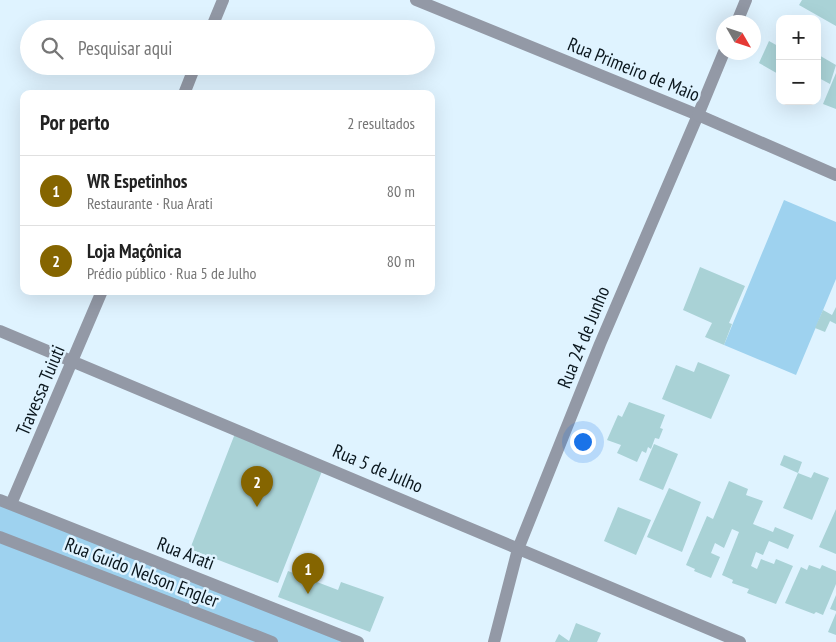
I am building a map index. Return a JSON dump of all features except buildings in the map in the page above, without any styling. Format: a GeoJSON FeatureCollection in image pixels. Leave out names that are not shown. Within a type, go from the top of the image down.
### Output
{"type":"FeatureCollection","features":[{"type":"Feature","properties":{"kind":"street"},"geometry":{"type":"LineString","coordinates":[[215,20],[223,0]]}},
{"type":"Feature","properties":{"kind":"street","name":"Rua Primeiro de Maio"},"geometry":{"type":"LineString","coordinates":[[416,0],[698,115],[836,175]]}},
{"type":"Feature","properties":{"kind":"street"},"geometry":{"type":"LineString","coordinates":[[740,15],[746,0]]}},
{"type":"Feature","properties":{"kind":"street","name":"Rua 24 de Junho"},"geometry":{"type":"LineString","coordinates":[[494,642],[518,549],[600,344],[721,60]]}},
{"type":"Feature","properties":{"kind":"street"},"geometry":{"type":"LineString","coordinates":[[186,90],[191,75]]}},
{"type":"Feature","properties":{"kind":"street","name":"Travessa Tuiuti"},"geometry":{"type":"LineString","coordinates":[[6,502],[73,361],[100,295]]}},
{"type":"Feature","properties":{"kind":"street","name":"Rua 5 de Julho"},"geometry":{"type":"LineString","coordinates":[[0,330],[740,642]]}},
{"type":"Feature","properties":{"kind":"street","name":"Rua Arati"},"geometry":{"type":"LineString","coordinates":[[6,502],[358,642]]}},
{"type":"Feature","properties":{"kind":"street","name":"Rua Guido Nelson Engler"},"geometry":{"type":"LineString","coordinates":[[0,537],[272,642]]}},
{"type":"Feature","properties":{"kind":"shaded area"},"geometry":{"type":"Polygon","coordinates":[[[784,200],[836,222],[836,279],[796,375],[724,345],[784,200]]]}},
{"type":"Feature","properties":{"kind":"shaded area"},"geometry":{"type":"Polygon","coordinates":[[[0,500],[353,642],[0,642],[0,500]]]}},
{"type":"Feature","properties":{"kind":"place","name":"Loja Maçônica"},"geometry":{"type":"Point","coordinates":[257,507]}},
{"type":"Feature","properties":{"kind":"place","name":"WR Espetinhos"},"geometry":{"type":"Point","coordinates":[308,594]}}]}
